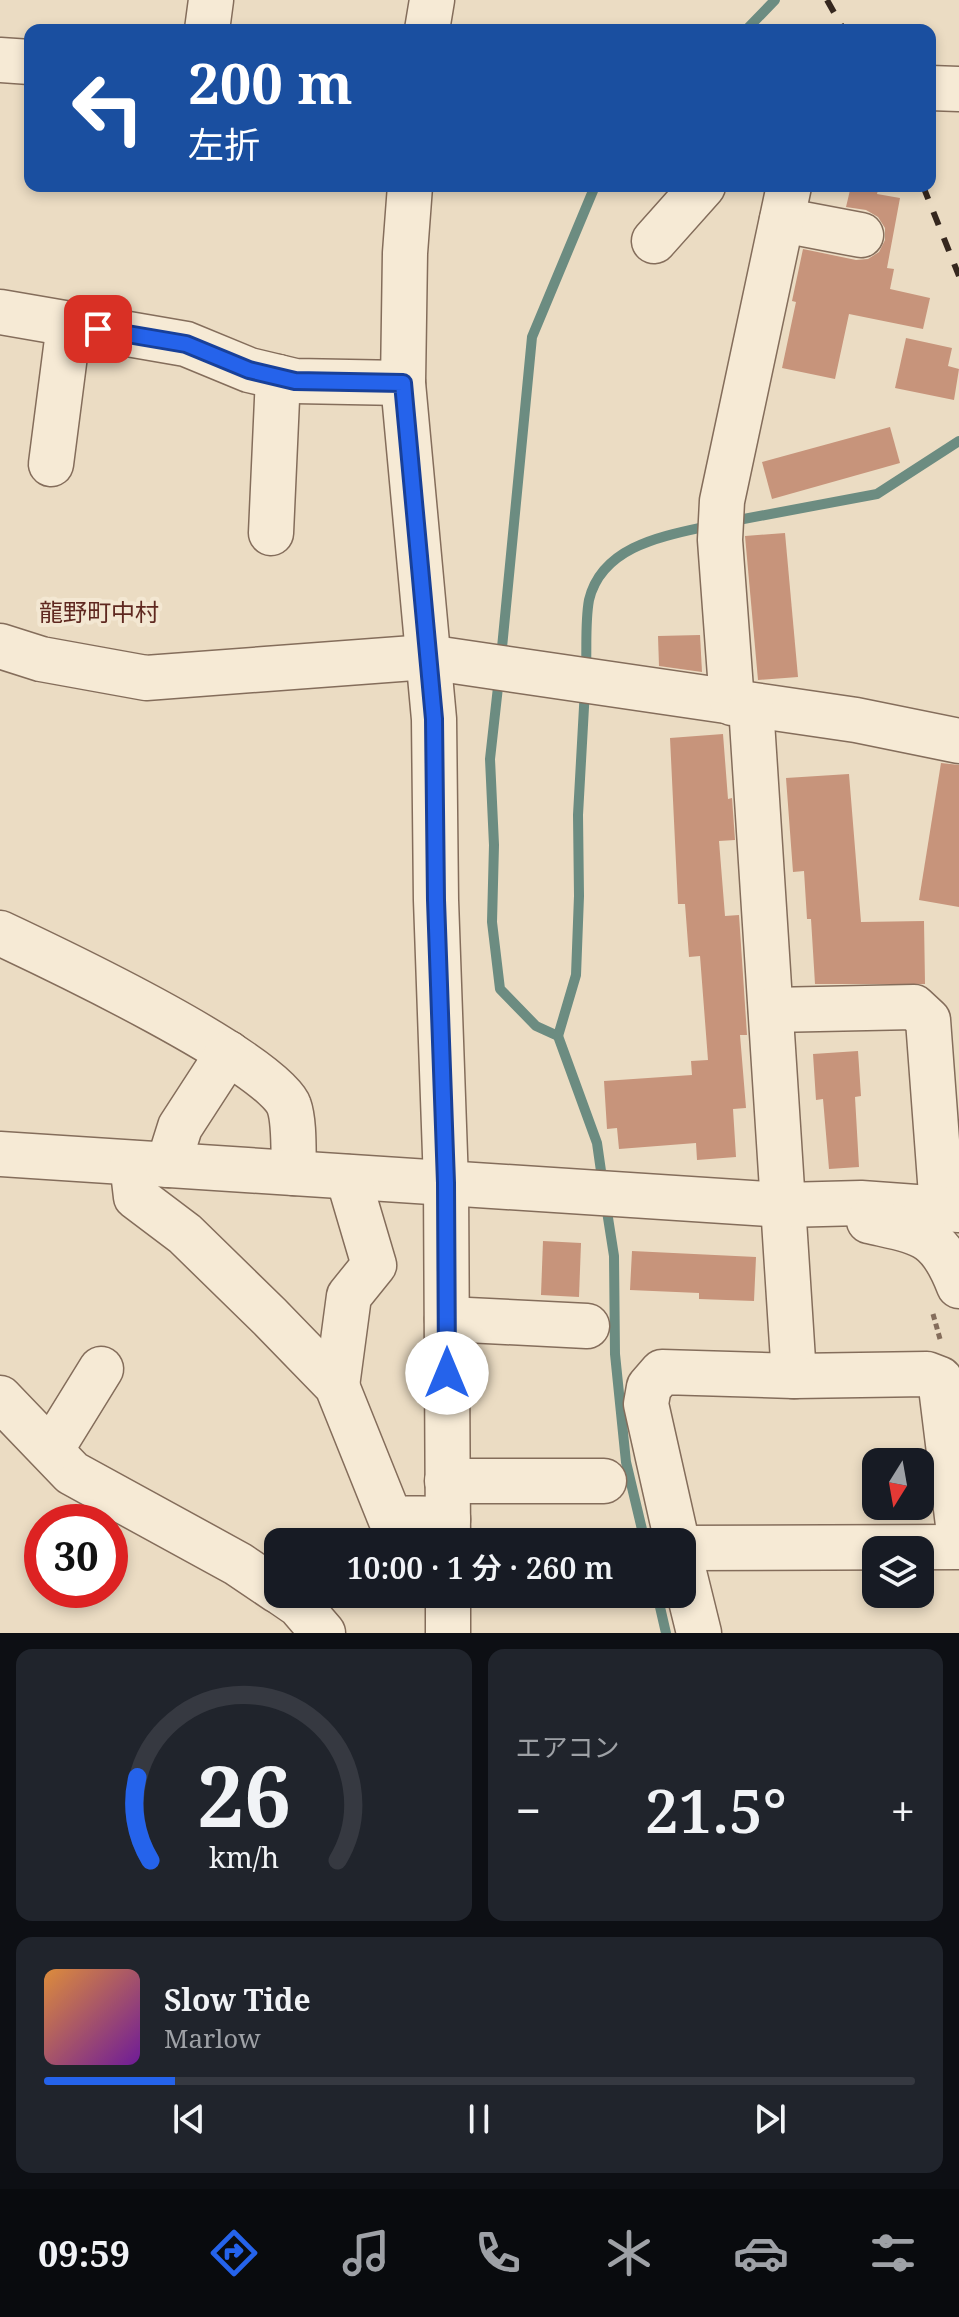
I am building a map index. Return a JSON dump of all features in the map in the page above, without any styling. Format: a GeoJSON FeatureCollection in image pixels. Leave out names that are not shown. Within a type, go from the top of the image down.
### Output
{"type":"FeatureCollection","features":[{"type":"Feature","properties":{"kind":"street"},"geometry":{"type":"LineString","coordinates":[[208,24],[211,0]]}},
{"type":"Feature","properties":{"kind":"street"},"geometry":{"type":"LineString","coordinates":[[428,24],[432,0]]}},
{"type":"Feature","properties":{"kind":"street"},"geometry":{"type":"LineString","coordinates":[[0,60],[24,62]]}},
{"type":"Feature","properties":{"kind":"street"},"geometry":{"type":"LineString","coordinates":[[936,88],[959,89]]}},
{"type":"Feature","properties":{"kind":"street"},"geometry":{"type":"LineString","coordinates":[[410,192],[405,253],[403,383],[434,719],[436,900],[446,1183],[448,1514]]}},
{"type":"Feature","properties":{"kind":"street"},"geometry":{"type":"LineString","coordinates":[[654,241],[698,192]]}},
{"type":"Feature","properties":{"kind":"street"},"geometry":{"type":"LineString","coordinates":[[794,1376],[771,1010],[742,705],[720,540],[722,501],[786,203],[861,235]]}},
{"type":"Feature","properties":{"kind":"street"},"geometry":{"type":"LineString","coordinates":[[0,312],[186,344],[249,370],[295,381],[403,383]]}},
{"type":"Feature","properties":{"kind":"street"},"geometry":{"type":"LineString","coordinates":[[51,464],[69,324]]}},
{"type":"Feature","properties":{"kind":"street"},"geometry":{"type":"LineString","coordinates":[[271,533],[278,377]]}},
{"type":"Feature","properties":{"kind":"street"},"geometry":{"type":"LineString","coordinates":[[0,646],[41,659],[146,678],[427,657],[856,720],[959,741]]}},
{"type":"Feature","properties":{"kind":"street"},"geometry":{"type":"LineString","coordinates":[[0,933],[81,971],[228,1053],[281,1092],[290,1106],[294,1173]]}},
{"type":"Feature","properties":{"kind":"street"},"geometry":{"type":"LineString","coordinates":[[0,1154],[784,1205],[861,1203],[951,1209],[928,1020],[914,1007],[771,1010]]}},
{"type":"Feature","properties":{"kind":"street"},"geometry":{"type":"LineString","coordinates":[[228,1053],[180,1127],[150,1164],[136,1197],[185,1234],[337,1386],[390,1518],[448,1514],[604,1481]]}},
{"type":"Feature","properties":{"kind":"street"},"geometry":{"type":"LineString","coordinates":[[337,1386],[349,1296],[374,1265],[348,1177]]}},
{"type":"Feature","properties":{"kind":"street"},"geometry":{"type":"LineString","coordinates":[[784,1205],[921,1233],[948,1258],[959,1286]]}},
{"type":"Feature","properties":{"kind":"street"},"geometry":{"type":"LineString","coordinates":[[447,1319],[587,1326]]}},
{"type":"Feature","properties":{"kind":"street"},"geometry":{"type":"LineString","coordinates":[[51,1450],[101,1369]]}},
{"type":"Feature","properties":{"kind":"street"},"geometry":{"type":"LineString","coordinates":[[674,1528],[646,1404],[649,1387],[662,1372],[794,1376],[927,1374],[940,1379],[959,1533]]}},
{"type":"Feature","properties":{"kind":"street"},"geometry":{"type":"LineString","coordinates":[[0,1398],[72,1473],[238,1564],[264,1582]]}},
{"type":"Feature","properties":{"kind":"street"},"geometry":{"type":"LineString","coordinates":[[696,1548],[959,1547]]}},
{"type":"Feature","properties":{"kind":"street"},"geometry":{"type":"LineString","coordinates":[[302,1608],[323,1633]]}},
{"type":"Feature","properties":{"kind":"street"},"geometry":{"type":"LineString","coordinates":[[448,1608],[448,1633]]}},
{"type":"Feature","properties":{"kind":"street"},"geometry":{"type":"LineString","coordinates":[[693,1608],[699,1633]]}},
{"type":"Feature","properties":{"kind":"building"},"geometry":{"type":"Polygon","coordinates":[[[850,192],[878,192],[900,198],[887,268],[894,269],[890,289],[930,298],[923,329],[849,314],[835,379],[782,368],[803,249],[856,260],[868,259],[879,252],[885,240],[885,228],[878,217],[866,210],[846,207],[850,192]]]}},
{"type":"Feature","properties":{"kind":"building"},"geometry":{"type":"Polygon","coordinates":[[[906,338],[952,348],[948,366],[959,369],[954,400],[895,388],[906,338]]]}},
{"type":"Feature","properties":{"kind":"building"},"geometry":{"type":"Polygon","coordinates":[[[890,427],[900,463],[772,499],[762,462],[890,427]]]}},
{"type":"Feature","properties":{"kind":"building"},"geometry":{"type":"Polygon","coordinates":[[[785,533],[798,677],[758,680],[745,536],[785,533]]]}},
{"type":"Feature","properties":{"kind":"building"},"geometry":{"type":"Polygon","coordinates":[[[700,635],[702,672],[659,666],[658,636],[700,635]]]}},
{"type":"Feature","properties":{"kind":"building"},"geometry":{"type":"Polygon","coordinates":[[[723,734],[735,840],[719,841],[725,916],[739,915],[747,1035],[740,1035],[746,1108],[733,1109],[736,1157],[697,1160],[696,1143],[619,1149],[617,1128],[607,1129],[604,1081],[692,1075],[691,1061],[708,1060],[700,956],[689,957],[685,904],[678,904],[670,738],[723,734]]]}},
{"type":"Feature","properties":{"kind":"building"},"geometry":{"type":"Polygon","coordinates":[[[941,763],[959,765],[959,907],[919,900],[941,763]]]}},
{"type":"Feature","properties":{"kind":"building"},"geometry":{"type":"Polygon","coordinates":[[[849,774],[861,922],[924,921],[925,984],[815,984],[804,871],[793,872],[786,778],[849,774]]]}},
{"type":"Feature","properties":{"kind":"building"},"geometry":{"type":"Polygon","coordinates":[[[858,1051],[861,1096],[855,1097],[859,1167],[829,1169],[823,1099],[816,1100],[813,1054],[858,1051]]]}},
{"type":"Feature","properties":{"kind":"building"},"geometry":{"type":"Polygon","coordinates":[[[543,1241],[581,1243],[579,1297],[541,1295],[543,1241]]]}},
{"type":"Feature","properties":{"kind":"building"},"geometry":{"type":"Polygon","coordinates":[[[632,1251],[756,1257],[754,1301],[699,1299],[699,1293],[630,1290],[632,1251]]]}},
{"type":"Feature","properties":{"kind":"waterway"},"geometry":{"type":"LineString","coordinates":[[752,24],[775,0]]}},
{"type":"Feature","properties":{"kind":"waterway"},"geometry":{"type":"LineString","coordinates":[[501,658],[532,337],[592,192]]}},
{"type":"Feature","properties":{"kind":"waterway"},"geometry":{"type":"LineString","coordinates":[[733,521],[877,494],[959,441]]}},
{"type":"Feature","properties":{"kind":"waterway"},"geometry":{"type":"LineString","coordinates":[[586,669],[589,600],[596,582],[607,567],[637,546],[709,526]]}},
{"type":"Feature","properties":{"kind":"waterway"},"geometry":{"type":"LineString","coordinates":[[499,678],[490,759],[494,845],[492,922],[500,989],[536,1026],[558,1036],[597,1143],[603,1185]]}},
{"type":"Feature","properties":{"kind":"waterway"},"geometry":{"type":"LineString","coordinates":[[558,1036],[576,975],[578,815],[585,689]]}},
{"type":"Feature","properties":{"kind":"waterway"},"geometry":{"type":"LineString","coordinates":[[606,1205],[614,1256],[615,1354],[626,1462],[642,1528]]}},
{"type":"Feature","properties":{"kind":"waterway"},"geometry":{"type":"LineString","coordinates":[[660,1608],[666,1633]]}},
{"type":"Feature","properties":{"kind":"railway"},"geometry":{"type":"LineString","coordinates":[[827,0],[841,24]]}},
{"type":"Feature","properties":{"kind":"railway"},"geometry":{"type":"LineString","coordinates":[[925,192],[959,276]]}},
{"type":"Feature","properties":{"kind":"district","name":"龍野町中村"},"geometry":{"type":"Point","coordinates":[99,613]}},
{"type":"Feature","properties":{"kind":"route"},"geometry":{"type":"LineString","coordinates":[[98,329],[186,344],[249,370],[295,381],[403,383],[434,719],[436,900],[446,1183],[447,1373]]}}]}
